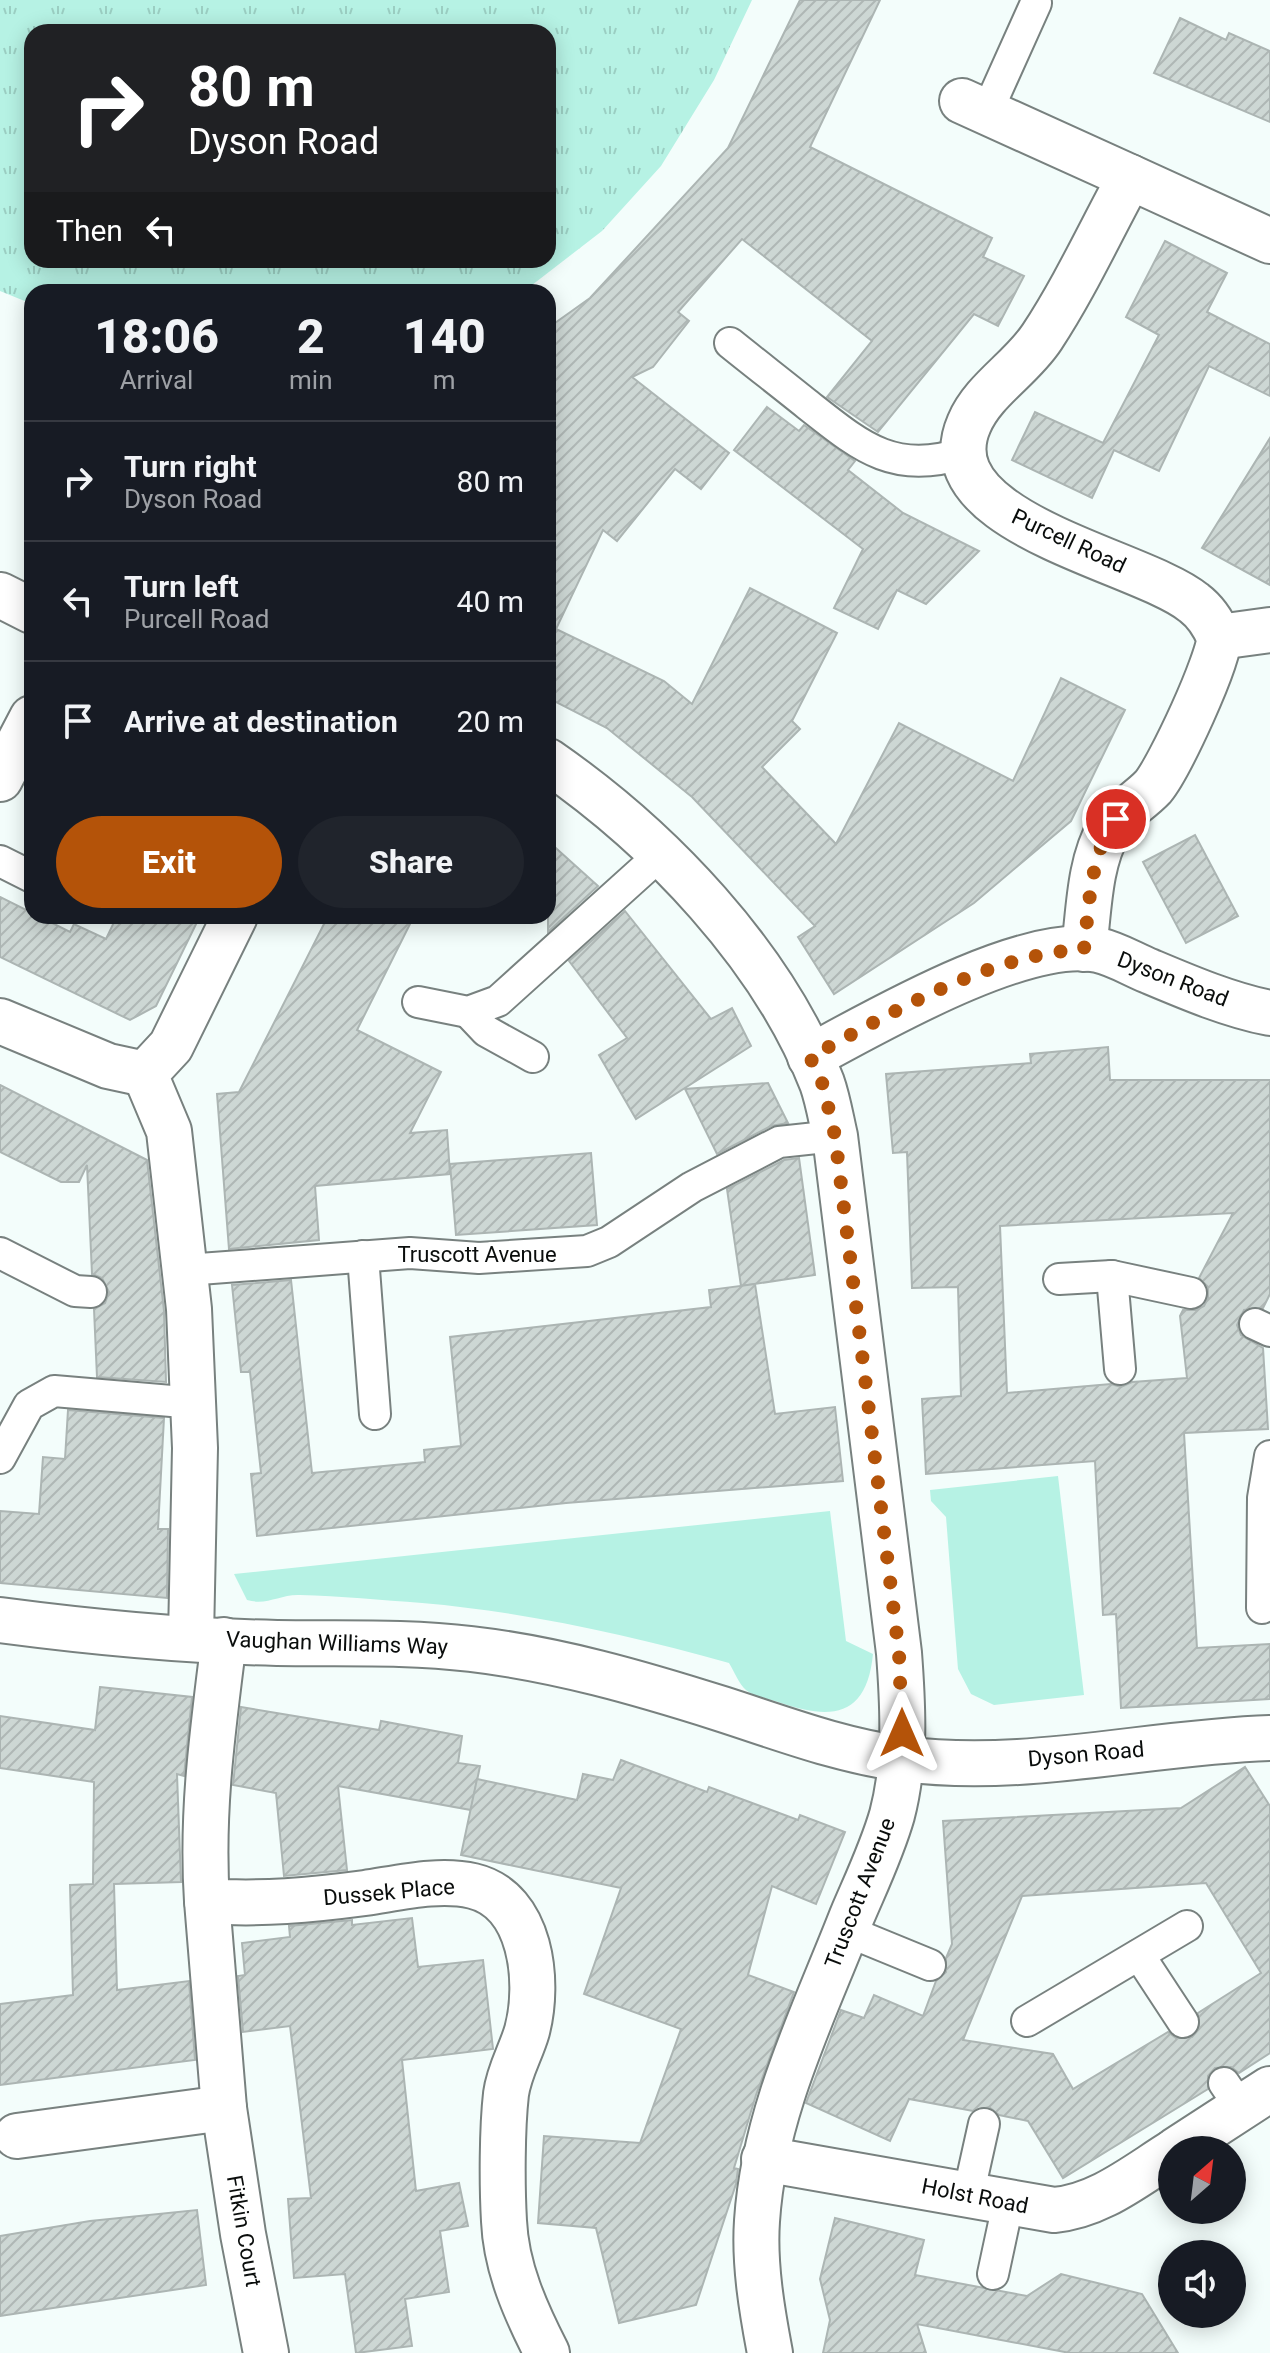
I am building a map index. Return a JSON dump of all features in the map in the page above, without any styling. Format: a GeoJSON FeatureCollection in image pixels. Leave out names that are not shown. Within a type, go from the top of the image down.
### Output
{"type":"FeatureCollection","features":[{"type":"Feature","properties":{"kind":"street"},"geometry":{"type":"LineString","coordinates":[[975,107],[1270,241]]}},
{"type":"Feature","properties":{"kind":"street"},"geometry":{"type":"LineString","coordinates":[[963,453],[968,425],[977,408],[1014,373],[1042,337],[1130,177]]}},
{"type":"Feature","properties":{"kind":"street","name":"Purcell Road"},"geometry":{"type":"LineString","coordinates":[[963,453],[970,477],[978,489],[1011,516],[1181,594],[1207,615],[1219,637]]}},
{"type":"Feature","properties":{"kind":"street"},"geometry":{"type":"LineString","coordinates":[[0,595],[24,607]]}},
{"type":"Feature","properties":{"kind":"street"},"geometry":{"type":"LineString","coordinates":[[1084,949],[1094,878],[1104,839],[1116,819],[1141,799],[1162,774],[1213,663],[1219,637],[1270,630]]}},
{"type":"Feature","properties":{"kind":"street"},"geometry":{"type":"LineString","coordinates":[[0,779],[24,733]]}},
{"type":"Feature","properties":{"kind":"street","name":"Truscott Avenue"},"geometry":{"type":"LineString","coordinates":[[556,766],[593,791],[661,854],[764,978],[823,1085],[835,1136],[899,1653],[903,1708],[901,1759],[892,1814],[883,1845],[794,2058],[764,2159],[756,2223],[770,2353]]}},
{"type":"Feature","properties":{"kind":"street"},"geometry":{"type":"LineString","coordinates":[[0,1021],[108,1066],[145,1074],[158,1064],[176,1036],[231,924]]}},
{"type":"Feature","properties":{"kind":"street","name":"Dyson Road"},"geometry":{"type":"LineString","coordinates":[[810,1057],[921,999],[995,968],[1058,951],[1098,950],[1220,998],[1270,1013]]}},
{"type":"Feature","properties":{"kind":"street"},"geometry":{"type":"LineString","coordinates":[[145,1074],[169,1131],[180,1283],[195,1403],[208,1639],[203,1840],[207,1901]]}},
{"type":"Feature","properties":{"kind":"street","name":"Vaughan Williams Way"},"geometry":{"type":"LineString","coordinates":[[0,1620],[208,1639],[400,1642],[547,1660],[661,1690],[803,1736],[901,1759]]}},
{"type":"Feature","properties":{"kind":"street","name":"Dyson Road"},"geometry":{"type":"LineString","coordinates":[[901,1759],[937,1762],[1109,1755],[1214,1740],[1270,1738]]}},
{"type":"Feature","properties":{"kind":"street","name":"Dussek Place"},"geometry":{"type":"LineString","coordinates":[[207,1901],[270,1903],[444,1883],[475,1886],[514,1914],[529,1959],[531,1990],[527,2030],[506,2096],[505,2242],[529,2318],[547,2353]]}},
{"type":"Feature","properties":{"kind":"street","name":"Fitkin Court"},"geometry":{"type":"LineString","coordinates":[[207,1901],[224,2108],[243,2234],[266,2353]]}},
{"type":"Feature","properties":{"kind":"street","name":"Holst Road"},"geometry":{"type":"LineString","coordinates":[[1192,2136],[1245,2093]]}},
{"type":"Feature","properties":{"kind":"street"},"geometry":{"type":"LineString","coordinates":[[17,2136],[224,2108]]}},
{"type":"Feature","properties":{"kind":"street","name":"Holst Road"},"geometry":{"type":"LineString","coordinates":[[764,2159],[1054,2210],[1076,2208],[1102,2197],[1158,2161]]}},
{"type":"Feature","properties":{"kind":"lane"},"geometry":{"type":"LineString","coordinates":[[975,107],[1036,3]]}},
{"type":"Feature","properties":{"kind":"lane"},"geometry":{"type":"LineString","coordinates":[[730,343],[862,448],[913,462],[930,463],[963,453]]}},
{"type":"Feature","properties":{"kind":"lane"},"geometry":{"type":"LineString","coordinates":[[418,1002],[468,1012],[498,1001],[661,854]]}},
{"type":"Feature","properties":{"kind":"lane"},"geometry":{"type":"LineString","coordinates":[[0,861],[24,873]]}},
{"type":"Feature","properties":{"kind":"lane"},"geometry":{"type":"LineString","coordinates":[[468,1012],[486,1031],[533,1057]]}},
{"type":"Feature","properties":{"kind":"lane","name":"Truscott Avenue"},"geometry":{"type":"LineString","coordinates":[[180,1283],[363,1256],[410,1253],[479,1258],[587,1251],[609,1242],[692,1187],[779,1142],[835,1136]]}},
{"type":"Feature","properties":{"kind":"lane"},"geometry":{"type":"LineString","coordinates":[[0,1253],[75,1291],[91,1292]]}},
{"type":"Feature","properties":{"kind":"lane"},"geometry":{"type":"LineString","coordinates":[[363,1256],[375,1414]]}},
{"type":"Feature","properties":{"kind":"lane"},"geometry":{"type":"LineString","coordinates":[[1059,1279],[1112,1276],[1191,1293]]}},
{"type":"Feature","properties":{"kind":"lane"},"geometry":{"type":"LineString","coordinates":[[1112,1276],[1120,1369]]}},
{"type":"Feature","properties":{"kind":"lane"},"geometry":{"type":"LineString","coordinates":[[0,1458],[29,1405],[54,1391],[195,1403]]}},
{"type":"Feature","properties":{"kind":"lane"},"geometry":{"type":"LineString","coordinates":[[1262,1608],[1263,1498],[1270,1456]]}},
{"type":"Feature","properties":{"kind":"lane"},"geometry":{"type":"LineString","coordinates":[[1027,2021],[1187,1926]]}},
{"type":"Feature","properties":{"kind":"lane"},"geometry":{"type":"LineString","coordinates":[[847,1931],[930,1965]]}},
{"type":"Feature","properties":{"kind":"lane"},"geometry":{"type":"LineString","coordinates":[[1139,1955],[1183,2022]]}},
{"type":"Feature","properties":{"kind":"lane"},"geometry":{"type":"LineString","coordinates":[[984,2124],[993,2274]]}},
{"type":"Feature","properties":{"kind":"green space"},"geometry":{"type":"Polygon","coordinates":[[[0,0],[752,0],[714,80],[661,166],[602,231],[556,267],[556,24],[24,24],[24,268],[554,268],[533,284],[24,284],[24,301],[0,291],[0,0]]]}},
{"type":"Feature","properties":{"kind":"green space"},"geometry":{"type":"Polygon","coordinates":[[[1058,1476],[1084,1695],[994,1705],[971,1694],[958,1669],[946,1517],[931,1501],[930,1490],[1058,1476]]]}},
{"type":"Feature","properties":{"kind":"green space"},"geometry":{"type":"Polygon","coordinates":[[[830,1511],[846,1641],[873,1654],[864,1690],[845,1708],[832,1711],[800,1709],[753,1694],[743,1687],[729,1663],[615,1634],[500,1612],[422,1603],[300,1595],[267,1601],[247,1600],[234,1574],[830,1511]]]}},
{"type":"Feature","properties":{"kind":"building"},"geometry":{"type":"Polygon","coordinates":[[[800,0],[880,0],[810,147],[992,238],[983,257],[1024,276],[998,326],[974,314],[878,432],[827,397],[872,341],[742,239],[678,312],[689,321],[653,367],[632,377],[729,453],[701,489],[675,469],[617,541],[603,530],[556,629],[556,322],[590,298],[728,148],[800,0]]]}},
{"type":"Feature","properties":{"kind":"building"},"geometry":{"type":"Polygon","coordinates":[[[1180,18],[1226,40],[1229,33],[1270,51],[1270,122],[1154,73],[1180,18]]]}},
{"type":"Feature","properties":{"kind":"building"},"geometry":{"type":"Polygon","coordinates":[[[1165,241],[1227,273],[1207,312],[1270,344],[1270,396],[1209,366],[1159,471],[1114,450],[1092,498],[1012,460],[1035,412],[1103,443],[1159,335],[1126,317],[1165,241]]]}},
{"type":"Feature","properties":{"kind":"building"},"geometry":{"type":"Polygon","coordinates":[[[767,407],[799,431],[804,425],[855,461],[848,470],[903,513],[979,551],[926,604],[897,590],[878,629],[834,608],[863,549],[734,450],[767,407]]]}},
{"type":"Feature","properties":{"kind":"building"},"geometry":{"type":"Polygon","coordinates":[[[1270,438],[1270,585],[1202,548],[1270,438]]]}},
{"type":"Feature","properties":{"kind":"building"},"geometry":{"type":"Polygon","coordinates":[[[750,588],[837,633],[792,721],[800,729],[762,767],[836,844],[899,723],[1013,781],[1061,678],[1125,710],[1071,821],[974,903],[834,994],[798,937],[815,926],[692,797],[607,728],[556,702],[556,629],[664,681],[692,704],[750,588]]]}},
{"type":"Feature","properties":{"kind":"building"},"geometry":{"type":"Polygon","coordinates":[[[1195,835],[1238,916],[1186,943],[1143,862],[1195,835]]]}},
{"type":"Feature","properties":{"kind":"building"},"geometry":{"type":"Polygon","coordinates":[[[556,848],[598,886],[548,932],[548,924],[556,924],[556,848]]]}},
{"type":"Feature","properties":{"kind":"building"},"geometry":{"type":"Polygon","coordinates":[[[0,897],[24,909],[24,924],[54,924],[70,932],[74,924],[106,939],[113,924],[196,924],[156,1006],[130,1020],[0,957],[0,897]]]}},
{"type":"Feature","properties":{"kind":"building"},"geometry":{"type":"Polygon","coordinates":[[[625,911],[711,1019],[732,1008],[751,1046],[636,1119],[599,1055],[627,1038],[569,961],[625,911]]]}},
{"type":"Feature","properties":{"kind":"building"},"geometry":{"type":"Polygon","coordinates":[[[324,924],[410,924],[357,1030],[441,1072],[410,1133],[447,1130],[450,1174],[315,1186],[319,1240],[229,1249],[217,1094],[239,1092],[324,924]]]}},
{"type":"Feature","properties":{"kind":"building"},"geometry":{"type":"Polygon","coordinates":[[[1108,1047],[1110,1080],[1270,1080],[1270,1294],[1263,1308],[1244,1310],[1237,1325],[1241,1335],[1263,1348],[1268,1429],[1184,1433],[1197,1648],[1270,1644],[1270,1699],[1121,1708],[1116,1614],[1103,1615],[1095,1461],[926,1474],[922,1399],[961,1396],[958,1287],[912,1288],[907,1152],[893,1153],[886,1074],[1031,1063],[1030,1054],[1108,1047]],[[1233,1213],[1000,1226],[1007,1393],[1111,1384],[1121,1387],[1132,1382],[1187,1378],[1180,1316],[1183,1310],[1196,1310],[1204,1306],[1208,1298],[1208,1287],[1199,1278],[1233,1213]]]}},
{"type":"Feature","properties":{"kind":"building"},"geometry":{"type":"Polygon","coordinates":[[[768,1083],[788,1123],[771,1126],[717,1154],[685,1089],[768,1083]]]}},
{"type":"Feature","properties":{"kind":"building"},"geometry":{"type":"Polygon","coordinates":[[[0,1085],[147,1160],[164,1311],[166,1382],[97,1377],[94,1309],[105,1303],[109,1292],[102,1278],[92,1274],[87,1165],[79,1182],[61,1182],[0,1152],[0,1085]]]}},
{"type":"Feature","properties":{"kind":"building"},"geometry":{"type":"Polygon","coordinates":[[[591,1153],[597,1225],[456,1235],[450,1164],[591,1153]]]}},
{"type":"Feature","properties":{"kind":"building"},"geometry":{"type":"Polygon","coordinates":[[[799,1158],[815,1275],[741,1286],[727,1189],[784,1160],[799,1158]]]}},
{"type":"Feature","properties":{"kind":"building"},"geometry":{"type":"Polygon","coordinates":[[[291,1280],[312,1473],[425,1462],[424,1450],[461,1446],[450,1337],[711,1307],[709,1290],[755,1284],[775,1414],[835,1407],[843,1481],[566,1503],[257,1536],[251,1474],[261,1473],[250,1372],[241,1372],[232,1285],[291,1280]]]}},
{"type":"Feature","properties":{"kind":"building"},"geometry":{"type":"Polygon","coordinates":[[[68,1410],[164,1418],[158,1529],[168,1529],[167,1598],[0,1583],[0,1511],[39,1514],[43,1457],[65,1459],[68,1410]]]}},
{"type":"Feature","properties":{"kind":"building"},"geometry":{"type":"Polygon","coordinates":[[[100,1687],[192,1697],[184,1776],[177,1774],[181,1882],[114,1884],[117,1990],[189,1981],[195,2060],[0,2085],[0,2004],[73,1995],[70,1885],[93,1884],[94,1782],[0,1768],[0,1716],[95,1730],[100,1687]]]}},
{"type":"Feature","properties":{"kind":"building"},"geometry":{"type":"Polygon","coordinates":[[[241,1707],[379,1730],[381,1721],[462,1736],[458,1763],[480,1766],[471,1810],[338,1786],[347,1870],[284,1876],[276,1793],[233,1785],[241,1707]]]}},
{"type":"Feature","properties":{"kind":"building"},"geometry":{"type":"Polygon","coordinates":[[[621,1760],[707,1792],[709,1787],[798,1820],[800,1815],[845,1832],[816,1904],[772,1886],[748,1975],[794,1992],[756,2095],[734,2168],[738,2169],[736,2184],[696,2305],[619,2323],[596,2228],[538,2223],[544,2136],[640,2143],[681,2029],[584,1994],[621,1888],[461,1855],[477,1779],[577,1800],[583,1774],[613,1780],[621,1760]]]}},
{"type":"Feature","properties":{"kind":"building"},"geometry":{"type":"Polygon","coordinates":[[[1245,1767],[1270,1806],[1270,2053],[1239,2073],[1231,2067],[1215,2068],[1208,2076],[1208,2089],[1063,2178],[1028,2121],[999,2115],[989,2107],[973,2111],[909,2099],[890,2141],[806,2103],[841,2010],[864,2018],[874,1995],[923,2016],[936,1981],[946,1972],[946,1958],[952,1944],[943,1821],[1181,1808],[1245,1767]],[[1206,1883],[1022,1896],[963,2040],[1053,2054],[1073,2089],[1168,2032],[1176,2038],[1192,2037],[1199,2029],[1198,2013],[1261,1973],[1206,1883]]]}},
{"type":"Feature","properties":{"kind":"building"},"geometry":{"type":"Polygon","coordinates":[[[412,1918],[418,1967],[483,1960],[493,2049],[402,2060],[416,2191],[459,2183],[468,2226],[440,2231],[449,2292],[405,2299],[412,2346],[356,2353],[345,2274],[294,2278],[288,2199],[311,2198],[290,2026],[243,2032],[238,1976],[245,1975],[242,1943],[290,1937],[289,1926],[352,1920],[352,1925],[412,1918]]]}},
{"type":"Feature","properties":{"kind":"building"},"geometry":{"type":"Polygon","coordinates":[[[197,2210],[206,2285],[0,2316],[0,2236],[90,2221],[197,2210]]]}},
{"type":"Feature","properties":{"kind":"building"},"geometry":{"type":"Polygon","coordinates":[[[835,2218],[924,2240],[915,2275],[1027,2296],[1061,2274],[1142,2294],[1158,2320],[1158,2328],[1163,2328],[1178,2353],[1070,2353],[917,2324],[926,2353],[823,2353],[830,2320],[820,2279],[835,2218]]]}},
{"type":"Feature","properties":{"kind":"route"},"geometry":{"type":"LineString","coordinates":[[902,1733],[899,1653],[835,1136],[823,1085],[810,1057],[921,999],[995,968],[1058,951],[1084,949],[1094,878],[1104,839],[1116,819]]}}]}
